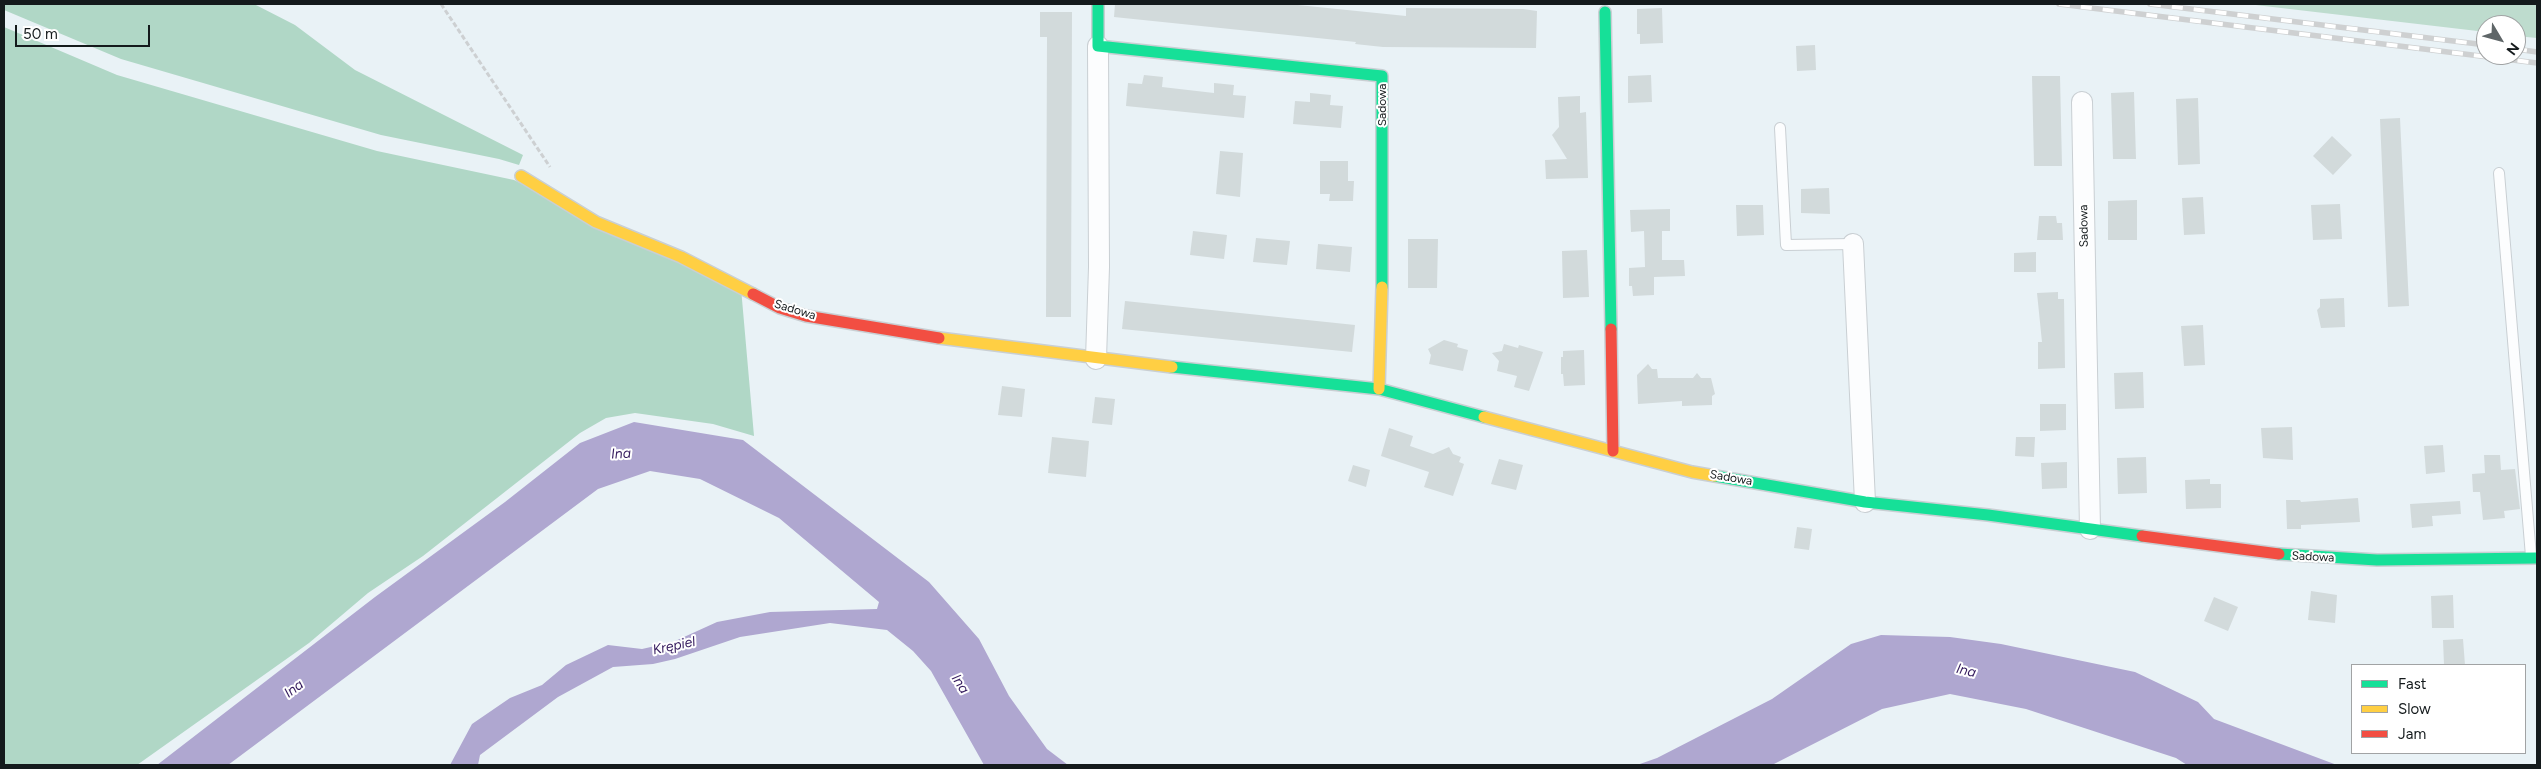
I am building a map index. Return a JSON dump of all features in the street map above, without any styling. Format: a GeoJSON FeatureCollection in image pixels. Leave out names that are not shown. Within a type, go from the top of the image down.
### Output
{"type":"FeatureCollection","features":[{"type":"Feature","properties":{"kind":"street"},"geometry":{"type":"LineString","coordinates":[[1096,359],[1099,268],[1098,4]]}},
{"type":"Feature","properties":{"kind":"street"},"geometry":{"type":"LineString","coordinates":[[1605,12],[1614,452]]}},
{"type":"Feature","properties":{"kind":"street","name":"Sadowa"},"geometry":{"type":"LineString","coordinates":[[1098,46],[1382,76],[1382,292],[1379,389]]}},
{"type":"Feature","properties":{"kind":"street","name":"Sadowa"},"geometry":{"type":"LineString","coordinates":[[2082,102],[2090,529]]}},
{"type":"Feature","properties":{"kind":"street","name":"Sadowa"},"geometry":{"type":"LineString","coordinates":[[521,176],[596,222],[681,258],[780,308],[806,316],[908,334],[1096,359],[1379,389],[1692,472],[1865,502],[2284,555],[2377,560],[2534,558]]}},
{"type":"Feature","properties":{"kind":"street"},"geometry":{"type":"LineString","coordinates":[[1853,244],[1865,502]]}},
{"type":"Feature","properties":{"kind":"lane"},"geometry":{"type":"LineString","coordinates":[[1780,128],[1786,245],[1853,244]]}},
{"type":"Feature","properties":{"kind":"lane"},"geometry":{"type":"LineString","coordinates":[[2499,173],[2534,558]]}},
{"type":"Feature","properties":{"kind":"path"},"geometry":{"type":"LineString","coordinates":[[441,4],[554,173]]}},
{"type":"Feature","properties":{"kind":"green space"},"geometry":{"type":"Polygon","coordinates":[[[4,4],[254,4],[295,25],[355,70],[523,155],[519,165],[499,159],[381,135],[121,59],[4,10],[4,4]]]}},
{"type":"Feature","properties":{"kind":"green space"},"geometry":{"type":"Polygon","coordinates":[[[2247,4],[2537,4],[2537,38],[2526,37],[2526,15],[2476,15],[2476,31],[2247,4]]]}},
{"type":"Feature","properties":{"kind":"green space"},"geometry":{"type":"Polygon","coordinates":[[[4,27],[117,75],[377,151],[514,180],[741,288],[754,436],[713,424],[635,413],[606,418],[580,433],[423,556],[368,593],[309,643],[137,765],[4,765],[4,27]]]}},
{"type":"Feature","properties":{"kind":"water"},"geometry":{"type":"Polygon","coordinates":[[[634,422],[743,440],[929,582],[979,639],[1009,696],[1047,749],[1068,765],[984,765],[931,671],[913,651],[887,630],[830,623],[740,637],[675,659],[653,664],[613,667],[558,697],[480,755],[478,765],[450,765],[472,724],[510,698],[542,685],[566,665],[608,645],[642,649],[673,642],[717,622],[770,612],[877,609],[879,602],[779,518],[700,479],[650,471],[598,489],[228,765],[157,765],[375,597],[505,502],[580,443],[634,422]]]}},
{"type":"Feature","properties":{"kind":"water","name":"Ina"},"geometry":{"type":"Polygon","coordinates":[[[1881,635],[1950,637],[2001,644],[2135,672],[2198,702],[2214,719],[2337,765],[2187,765],[2176,758],[2026,709],[1950,694],[1882,709],[1772,765],[1637,765],[1657,758],[1772,699],[1851,644],[1881,635]]]}},
{"type":"Feature","properties":{"kind":"building"},"geometry":{"type":"Polygon","coordinates":[[[1115,4],[1288,4],[1406,16],[1406,8],[1523,9],[1537,11],[1536,48],[1383,47],[1355,44],[1356,42],[1114,17],[1115,4]]]}},
{"type":"Feature","properties":{"kind":"building"},"geometry":{"type":"Polygon","coordinates":[[[1662,8],[1663,43],[1640,44],[1640,34],[1637,34],[1637,9],[1662,8]]]}},
{"type":"Feature","properties":{"kind":"building"},"geometry":{"type":"Polygon","coordinates":[[[1040,12],[1072,12],[1071,317],[1046,317],[1047,37],[1040,37],[1040,12]]]}},
{"type":"Feature","properties":{"kind":"building"},"geometry":{"type":"Polygon","coordinates":[[[1815,45],[1816,70],[1797,71],[1796,46],[1815,45]]]}},
{"type":"Feature","properties":{"kind":"building"},"geometry":{"type":"Polygon","coordinates":[[[1144,75],[1163,77],[1162,87],[1214,93],[1214,83],[1234,85],[1233,95],[1246,96],[1244,118],[1126,106],[1128,83],[1142,84],[1144,75]]]}},
{"type":"Feature","properties":{"kind":"building"},"geometry":{"type":"Polygon","coordinates":[[[1651,75],[1652,102],[1628,103],[1628,76],[1651,75]]]}},
{"type":"Feature","properties":{"kind":"building"},"geometry":{"type":"Polygon","coordinates":[[[2032,76],[2060,76],[2062,166],[2034,166],[2032,76]]]}},
{"type":"Feature","properties":{"kind":"building"},"geometry":{"type":"Polygon","coordinates":[[[2134,92],[2136,159],[2113,159],[2111,93],[2134,92]]]}},
{"type":"Feature","properties":{"kind":"building"},"geometry":{"type":"Polygon","coordinates":[[[1310,93],[1331,95],[1330,105],[1343,106],[1341,128],[1293,124],[1295,101],[1310,102],[1310,93]]]}},
{"type":"Feature","properties":{"kind":"building"},"geometry":{"type":"Polygon","coordinates":[[[1580,96],[1580,113],[1586,112],[1588,178],[1546,179],[1545,160],[1567,159],[1552,135],[1559,127],[1558,97],[1580,96]]]}},
{"type":"Feature","properties":{"kind":"building"},"geometry":{"type":"Polygon","coordinates":[[[2198,98],[2200,164],[2178,165],[2176,99],[2198,98]]]}},
{"type":"Feature","properties":{"kind":"building"},"geometry":{"type":"Polygon","coordinates":[[[2400,118],[2409,306],[2388,307],[2380,119],[2400,118]]]}},
{"type":"Feature","properties":{"kind":"building"},"geometry":{"type":"Polygon","coordinates":[[[2332,136],[2352,155],[2333,175],[2313,156],[2332,136]]]}},
{"type":"Feature","properties":{"kind":"building"},"geometry":{"type":"Polygon","coordinates":[[[1220,151],[1243,153],[1240,197],[1216,194],[1220,151]]]}},
{"type":"Feature","properties":{"kind":"building"},"geometry":{"type":"Polygon","coordinates":[[[1320,161],[1348,161],[1348,181],[1354,181],[1353,201],[1329,201],[1330,194],[1320,194],[1320,161]]]}},
{"type":"Feature","properties":{"kind":"building"},"geometry":{"type":"Polygon","coordinates":[[[1829,188],[1830,214],[1801,213],[1801,189],[1829,188]]]}},
{"type":"Feature","properties":{"kind":"building"},"geometry":{"type":"Polygon","coordinates":[[[2203,197],[2205,234],[2184,235],[2182,198],[2203,197]]]}},
{"type":"Feature","properties":{"kind":"building"},"geometry":{"type":"Polygon","coordinates":[[[2137,200],[2137,240],[2108,240],[2108,201],[2137,200]]]}},
{"type":"Feature","properties":{"kind":"building"},"geometry":{"type":"Polygon","coordinates":[[[2340,204],[2342,239],[2313,240],[2311,205],[2340,204]]]}},
{"type":"Feature","properties":{"kind":"building"},"geometry":{"type":"Polygon","coordinates":[[[1736,205],[1763,205],[1764,235],[1737,236],[1736,205]]]}},
{"type":"Feature","properties":{"kind":"building"},"geometry":{"type":"Polygon","coordinates":[[[1670,209],[1670,231],[1662,231],[1662,260],[1684,260],[1685,276],[1654,277],[1654,295],[1633,296],[1632,286],[1629,286],[1629,268],[1645,267],[1644,231],[1631,232],[1630,210],[1670,209]]]}},
{"type":"Feature","properties":{"kind":"building"},"geometry":{"type":"Polygon","coordinates":[[[2039,216],[2056,216],[2057,223],[2062,223],[2063,240],[2037,240],[2039,216]]]}},
{"type":"Feature","properties":{"kind":"building"},"geometry":{"type":"Polygon","coordinates":[[[1193,231],[1227,235],[1224,259],[1190,255],[1193,231]]]}},
{"type":"Feature","properties":{"kind":"building"},"geometry":{"type":"Polygon","coordinates":[[[1256,238],[1290,241],[1287,265],[1253,262],[1256,238]]]}},
{"type":"Feature","properties":{"kind":"building"},"geometry":{"type":"Polygon","coordinates":[[[1408,239],[1438,239],[1437,288],[1408,288],[1408,239]]]}},
{"type":"Feature","properties":{"kind":"building"},"geometry":{"type":"Polygon","coordinates":[[[1318,244],[1352,247],[1350,272],[1316,269],[1318,244]]]}},
{"type":"Feature","properties":{"kind":"building"},"geometry":{"type":"Polygon","coordinates":[[[1587,250],[1589,297],[1563,298],[1562,251],[1587,250]]]}},
{"type":"Feature","properties":{"kind":"building"},"geometry":{"type":"Polygon","coordinates":[[[2036,252],[2036,272],[2014,272],[2014,253],[2036,252]]]}},
{"type":"Feature","properties":{"kind":"building"},"geometry":{"type":"Polygon","coordinates":[[[2058,292],[2058,299],[2064,299],[2065,368],[2038,369],[2038,342],[2042,342],[2037,293],[2058,292]]]}},
{"type":"Feature","properties":{"kind":"building"},"geometry":{"type":"Polygon","coordinates":[[[2344,298],[2345,327],[2321,328],[2317,310],[2320,307],[2320,299],[2344,298]]]}},
{"type":"Feature","properties":{"kind":"building"},"geometry":{"type":"Polygon","coordinates":[[[1125,301],[1355,325],[1352,352],[1122,329],[1125,301]]]}},
{"type":"Feature","properties":{"kind":"building"},"geometry":{"type":"Polygon","coordinates":[[[2203,325],[2205,365],[2184,366],[2181,326],[2203,325]]]}},
{"type":"Feature","properties":{"kind":"building"},"geometry":{"type":"Polygon","coordinates":[[[1444,340],[1458,344],[1457,347],[1468,350],[1463,371],[1429,364],[1431,355],[1428,349],[1444,340]]]}},
{"type":"Feature","properties":{"kind":"building"},"geometry":{"type":"Polygon","coordinates":[[[1504,344],[1518,348],[1519,345],[1543,352],[1529,391],[1514,387],[1517,376],[1497,371],[1499,361],[1492,353],[1502,351],[1504,344]]]}},
{"type":"Feature","properties":{"kind":"building"},"geometry":{"type":"Polygon","coordinates":[[[1584,350],[1585,385],[1564,386],[1563,374],[1561,374],[1563,351],[1584,350]]]}},
{"type":"Feature","properties":{"kind":"building"},"geometry":{"type":"Polygon","coordinates":[[[1648,364],[1652,369],[1657,369],[1658,378],[1693,378],[1697,373],[1701,378],[1711,378],[1715,394],[1712,396],[1712,405],[1682,406],[1682,401],[1638,404],[1637,375],[1648,364]]]}},
{"type":"Feature","properties":{"kind":"building"},"geometry":{"type":"Polygon","coordinates":[[[2143,372],[2144,408],[2115,409],[2114,373],[2143,372]]]}},
{"type":"Feature","properties":{"kind":"building"},"geometry":{"type":"Polygon","coordinates":[[[1002,386],[1025,389],[1022,417],[998,415],[1002,386]]]}},
{"type":"Feature","properties":{"kind":"building"},"geometry":{"type":"Polygon","coordinates":[[[1095,397],[1115,399],[1112,425],[1092,423],[1095,397]]]}},
{"type":"Feature","properties":{"kind":"building"},"geometry":{"type":"Polygon","coordinates":[[[2040,404],[2066,404],[2066,430],[2040,431],[2040,404]]]}},
{"type":"Feature","properties":{"kind":"building"},"geometry":{"type":"Polygon","coordinates":[[[2292,427],[2293,460],[2263,458],[2261,428],[2292,427]]]}},
{"type":"Feature","properties":{"kind":"building"},"geometry":{"type":"Polygon","coordinates":[[[1389,428],[1413,436],[1410,446],[1433,454],[1449,447],[1453,454],[1461,457],[1459,462],[1464,464],[1453,496],[1424,487],[1429,472],[1381,456],[1389,428]]]}},
{"type":"Feature","properties":{"kind":"building"},"geometry":{"type":"Polygon","coordinates":[[[1052,437],[1089,441],[1086,477],[1048,473],[1052,437]]]}},
{"type":"Feature","properties":{"kind":"building"},"geometry":{"type":"Polygon","coordinates":[[[2016,437],[2035,437],[2034,457],[2015,456],[2016,437]]]}},
{"type":"Feature","properties":{"kind":"building"},"geometry":{"type":"Polygon","coordinates":[[[2443,445],[2445,472],[2426,474],[2424,446],[2443,445]]]}},
{"type":"Feature","properties":{"kind":"building"},"geometry":{"type":"Polygon","coordinates":[[[2484,455],[2500,455],[2501,470],[2515,469],[2520,509],[2504,511],[2505,518],[2483,520],[2480,492],[2473,492],[2472,474],[2485,473],[2484,455]]]}},
{"type":"Feature","properties":{"kind":"building"},"geometry":{"type":"Polygon","coordinates":[[[2146,457],[2147,493],[2118,494],[2117,458],[2146,457]]]}},
{"type":"Feature","properties":{"kind":"building"},"geometry":{"type":"Polygon","coordinates":[[[1499,459],[1523,465],[1516,490],[1491,484],[1499,459]]]}},
{"type":"Feature","properties":{"kind":"building"},"geometry":{"type":"Polygon","coordinates":[[[2067,462],[2067,488],[2042,489],[2041,463],[2067,462]]]}},
{"type":"Feature","properties":{"kind":"building"},"geometry":{"type":"Polygon","coordinates":[[[1353,465],[1370,470],[1366,487],[1348,481],[1353,465]]]}},
{"type":"Feature","properties":{"kind":"building"},"geometry":{"type":"Polygon","coordinates":[[[2210,479],[2210,484],[2221,484],[2221,508],[2186,509],[2185,480],[2210,479]]]}},
{"type":"Feature","properties":{"kind":"building"},"geometry":{"type":"Polygon","coordinates":[[[2358,498],[2360,522],[2301,525],[2301,529],[2287,529],[2286,500],[2300,500],[2301,502],[2358,498]]]}},
{"type":"Feature","properties":{"kind":"building"},"geometry":{"type":"Polygon","coordinates":[[[2460,501],[2461,514],[2432,516],[2433,526],[2412,528],[2410,504],[2460,501]]]}},
{"type":"Feature","properties":{"kind":"building"},"geometry":{"type":"Polygon","coordinates":[[[1797,527],[1812,529],[1809,550],[1794,548],[1797,527]]]}},
{"type":"Feature","properties":{"kind":"building"},"geometry":{"type":"Polygon","coordinates":[[[2311,591],[2337,595],[2335,623],[2308,620],[2311,591]]]}},
{"type":"Feature","properties":{"kind":"building"},"geometry":{"type":"Polygon","coordinates":[[[2453,595],[2454,628],[2432,628],[2431,596],[2453,595]]]}},
{"type":"Feature","properties":{"kind":"building"},"geometry":{"type":"Polygon","coordinates":[[[2214,597],[2238,607],[2228,631],[2204,621],[2214,597]]]}},
{"type":"Feature","properties":{"kind":"building"},"geometry":{"type":"Polygon","coordinates":[[[2463,639],[2465,664],[2444,664],[2443,640],[2463,639]]]}},
{"type":"Feature","properties":{"kind":"railway"},"geometry":{"type":"LineString","coordinates":[[2059,4],[2537,63]]}},
{"type":"Feature","properties":{"kind":"railway"},"geometry":{"type":"LineString","coordinates":[[2150,4],[2476,44]]}},
{"type":"Feature","properties":{"kind":"railway"},"geometry":{"type":"LineString","coordinates":[[2526,50],[2537,52]]}},
{"type":"Feature","properties":{"kind":"traffic: fast"},"geometry":{"type":"LineString","coordinates":[[1098,4],[1098,46],[1382,76],[1382,287]]}},
{"type":"Feature","properties":{"kind":"traffic: fast"},"geometry":{"type":"LineString","coordinates":[[1605,12],[1611,329]]}},
{"type":"Feature","properties":{"kind":"traffic: fast"},"geometry":{"type":"LineString","coordinates":[[1172,367],[1379,389],[1484,417]]}},
{"type":"Feature","properties":{"kind":"traffic: fast"},"geometry":{"type":"LineString","coordinates":[[1715,476],[1865,502],[1988,515],[2142,536]]}},
{"type":"Feature","properties":{"kind":"traffic: fast"},"geometry":{"type":"LineString","coordinates":[[2279,554],[2377,560],[2537,558]]}},
{"type":"Feature","properties":{"kind":"traffic: slow"},"geometry":{"type":"LineString","coordinates":[[521,176],[596,222],[681,257],[753,294]]}},
{"type":"Feature","properties":{"kind":"traffic: slow"},"geometry":{"type":"LineString","coordinates":[[1379,389],[1382,287]]}},
{"type":"Feature","properties":{"kind":"traffic: slow"},"geometry":{"type":"LineString","coordinates":[[939,338],[1172,367]]}},
{"type":"Feature","properties":{"kind":"traffic: slow"},"geometry":{"type":"LineString","coordinates":[[1484,417],[1692,472],[1715,476]]}},
{"type":"Feature","properties":{"kind":"traffic: jam"},"geometry":{"type":"LineString","coordinates":[[753,294],[780,308],[806,316],[939,338]]}},
{"type":"Feature","properties":{"kind":"traffic: jam"},"geometry":{"type":"LineString","coordinates":[[1611,329],[1613,451]]}},
{"type":"Feature","properties":{"kind":"traffic: jam"},"geometry":{"type":"LineString","coordinates":[[2142,536],[2279,554]]}},
{"type":"Feature","properties":{"kind":"water label","name":"Krępiel"},"geometry":{"type":"Point","coordinates":[674,646]}}]}
